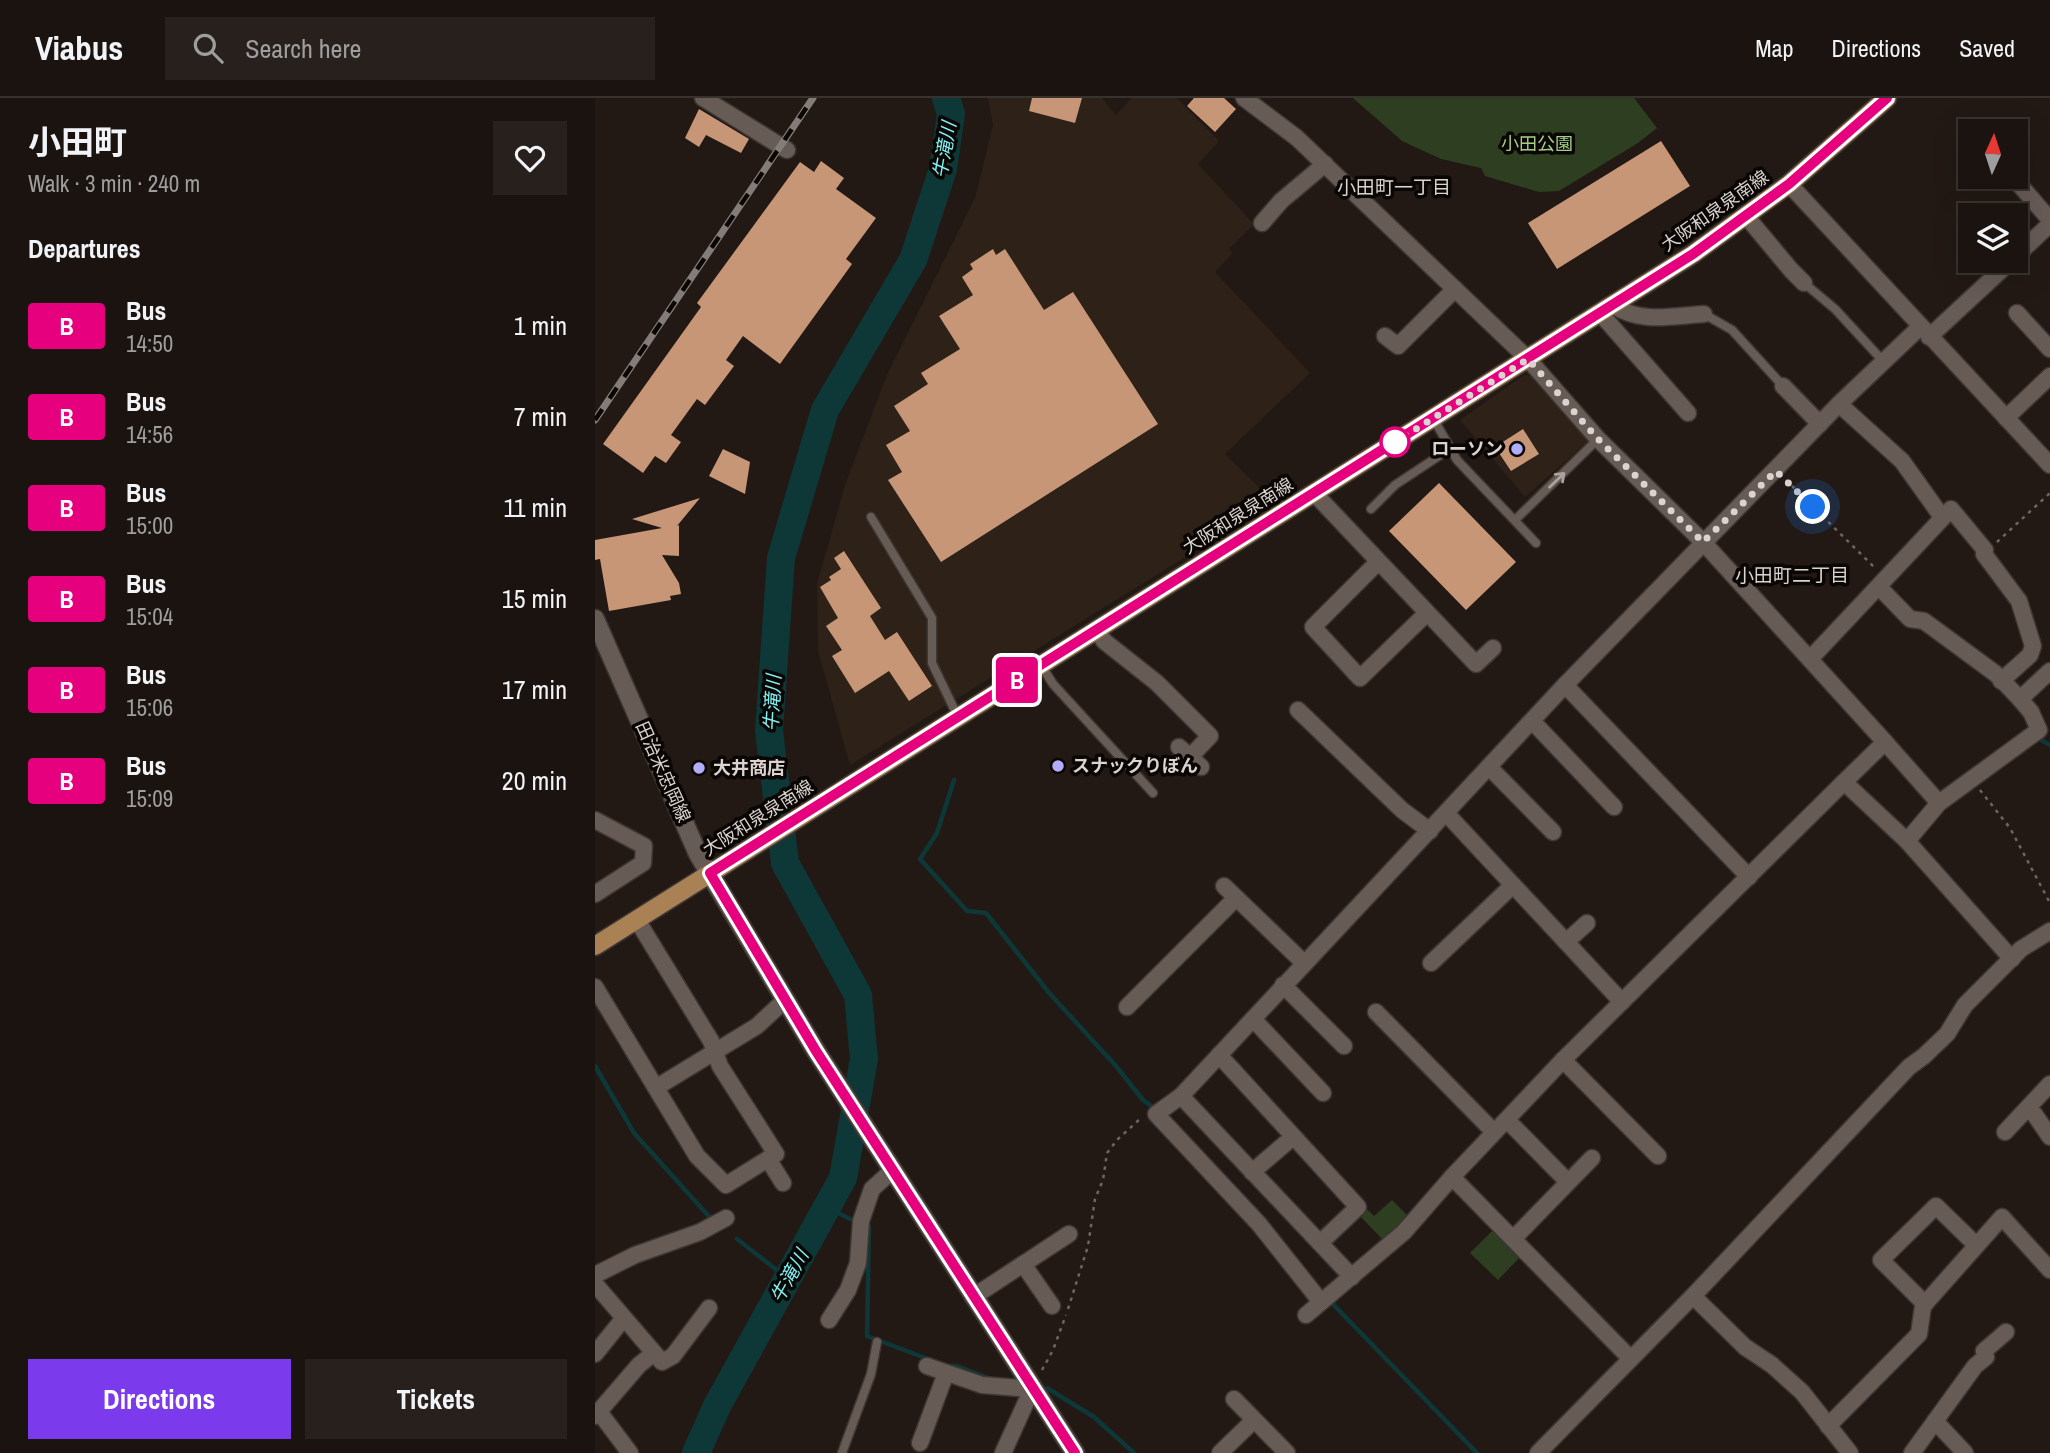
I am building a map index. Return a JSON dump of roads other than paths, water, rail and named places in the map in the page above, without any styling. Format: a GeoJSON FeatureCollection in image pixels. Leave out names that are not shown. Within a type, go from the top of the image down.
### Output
{"type":"FeatureCollection","features":[{"type":"Feature","properties":{"kind":"main road","name":"大阪和泉泉南線"},"geometry":{"type":"LineString","coordinates":[[595,946],[1693,254],[1789,184],[1887,98]]}},
{"type":"Feature","properties":{"kind":"main road","name":"田治米忠岡線"},"geometry":{"type":"LineString","coordinates":[[595,619],[698,854],[816,1051],[1075,1453]]}},
{"type":"Feature","properties":{"kind":"street"},"geometry":{"type":"LineString","coordinates":[[703,98],[786,150]]}},
{"type":"Feature","properties":{"kind":"street"},"geometry":{"type":"LineString","coordinates":[[1244,98],[1297,138],[1528,359],[1598,439],[1703,542],[1939,803]]}},
{"type":"Feature","properties":{"kind":"street"},"geometry":{"type":"LineString","coordinates":[[1262,223],[1281,201],[1325,164]]}},
{"type":"Feature","properties":{"kind":"street"},"geometry":{"type":"LineString","coordinates":[[1789,184],[2050,465]]}},
{"type":"Feature","properties":{"kind":"street"},"geometry":{"type":"LineString","coordinates":[[2023,189],[2050,222],[2028,244]]}},
{"type":"Feature","properties":{"kind":"street"},"geometry":{"type":"LineString","coordinates":[[1746,216],[1804,282]]}},
{"type":"Feature","properties":{"kind":"street"},"geometry":{"type":"LineString","coordinates":[[1326,1298],[1245,1219],[1158,1112],[1181,1096],[1565,685],[1839,404],[1883,361],[1925,332],[1996,273]]}},
{"type":"Feature","properties":{"kind":"street"},"geometry":{"type":"LineString","coordinates":[[1385,336],[1398,346],[1455,289]]}},
{"type":"Feature","properties":{"kind":"street"},"geometry":{"type":"LineString","coordinates":[[1606,309],[1638,317],[1704,314]]}},
{"type":"Feature","properties":{"kind":"street"},"geometry":{"type":"LineString","coordinates":[[1606,309],[1653,387],[1688,413]]}},
{"type":"Feature","properties":{"kind":"street"},"geometry":{"type":"LineString","coordinates":[[2017,313],[2050,349]]}},
{"type":"Feature","properties":{"kind":"street"},"geometry":{"type":"LineString","coordinates":[[2006,418],[2049,379]]}},
{"type":"Feature","properties":{"kind":"street"},"geometry":{"type":"LineString","coordinates":[[1783,386],[1820,424]]}},
{"type":"Feature","properties":{"kind":"street"},"geometry":{"type":"LineString","coordinates":[[1839,404],[1902,461],[1942,517]]}},
{"type":"Feature","properties":{"kind":"street"},"geometry":{"type":"LineString","coordinates":[[1314,493],[1476,664],[1493,648]]}},
{"type":"Feature","properties":{"kind":"street"},"geometry":{"type":"LineString","coordinates":[[1810,659],[1951,509],[1985,550],[1984,554],[2019,601],[2033,646],[2030,655],[2001,681]]}},
{"type":"Feature","properties":{"kind":"street"},"geometry":{"type":"LineString","coordinates":[[1378,562],[1313,627],[1360,678],[1427,613]]}},
{"type":"Feature","properties":{"kind":"street"},"geometry":{"type":"LineString","coordinates":[[1883,583],[1910,619],[1924,621],[1996,674],[2031,712],[2045,734],[1971,779],[1939,803],[1907,841]]}},
{"type":"Feature","properties":{"kind":"street"},"geometry":{"type":"LineString","coordinates":[[1097,630],[1104,641],[1161,678],[1210,736],[1190,757]]}},
{"type":"Feature","properties":{"kind":"street"},"geometry":{"type":"LineString","coordinates":[[2019,699],[2050,671]]}},
{"type":"Feature","properties":{"kind":"street"},"geometry":{"type":"LineString","coordinates":[[1565,685],[1749,877]]}},
{"type":"Feature","properties":{"kind":"street"},"geometry":{"type":"LineString","coordinates":[[1299,710],[1402,810],[1430,831]]}},
{"type":"Feature","properties":{"kind":"street"},"geometry":{"type":"LineString","coordinates":[[1533,722],[1614,807]]}},
{"type":"Feature","properties":{"kind":"street"},"geometry":{"type":"LineString","coordinates":[[1306,1315],[1404,1232],[1563,1060],[1885,742]]}},
{"type":"Feature","properties":{"kind":"street"},"geometry":{"type":"LineString","coordinates":[[1490,768],[1553,832]]}},
{"type":"Feature","properties":{"kind":"street"},"geometry":{"type":"LineString","coordinates":[[1577,793],[1590,781]]}},
{"type":"Feature","properties":{"kind":"street"},"geometry":{"type":"LineString","coordinates":[[1844,782],[1907,841],[2012,959]]}},
{"type":"Feature","properties":{"kind":"street"},"geometry":{"type":"LineString","coordinates":[[1446,813],[1622,1002]]}},
{"type":"Feature","properties":{"kind":"street"},"geometry":{"type":"LineString","coordinates":[[595,820],[645,846],[643,863],[595,894]]}},
{"type":"Feature","properties":{"kind":"street"},"geometry":{"type":"LineString","coordinates":[[1431,963],[1451,933],[1513,885]]}},
{"type":"Feature","properties":{"kind":"street"},"geometry":{"type":"LineString","coordinates":[[1224,886],[1304,963]]}},
{"type":"Feature","properties":{"kind":"street"},"geometry":{"type":"LineString","coordinates":[[1127,1007],[1236,898]]}},
{"type":"Feature","properties":{"kind":"street"},"geometry":{"type":"LineString","coordinates":[[595,987],[697,1156],[726,1185],[776,1154],[720,1066],[712,1041],[637,920]]}},
{"type":"Feature","properties":{"kind":"street"},"geometry":{"type":"LineString","coordinates":[[1566,942],[1587,923]]}},
{"type":"Feature","properties":{"kind":"street"},"geometry":{"type":"LineString","coordinates":[[1180,929],[1193,941]]}},
{"type":"Feature","properties":{"kind":"street"},"geometry":{"type":"LineString","coordinates":[[1538,1453],[1693,1296],[1909,1067],[1947,1034],[1965,1005],[2021,949],[2050,931]]}},
{"type":"Feature","properties":{"kind":"street"},"geometry":{"type":"LineString","coordinates":[[1130,979],[1143,991]]}},
{"type":"Feature","properties":{"kind":"street"},"geometry":{"type":"LineString","coordinates":[[1283,985],[1344,1046]]}},
{"type":"Feature","properties":{"kind":"street"},"geometry":{"type":"LineString","coordinates":[[657,1087],[757,1026],[785,1000]]}},
{"type":"Feature","properties":{"kind":"street"},"geometry":{"type":"LineString","coordinates":[[1376,1012],[1389,1037],[1441,1088],[1494,1132]]}},
{"type":"Feature","properties":{"kind":"street"},"geometry":{"type":"LineString","coordinates":[[1254,1019],[1323,1093]]}},
{"type":"Feature","properties":{"kind":"street"},"geometry":{"type":"LineString","coordinates":[[1219,1055],[1358,1207],[1320,1243]]}},
{"type":"Feature","properties":{"kind":"street"},"geometry":{"type":"LineString","coordinates":[[1563,1060],[1618,1104],[1658,1156]]}},
{"type":"Feature","properties":{"kind":"street"},"geometry":{"type":"LineString","coordinates":[[2005,1132],[2050,1084]]}},
{"type":"Feature","properties":{"kind":"street"},"geometry":{"type":"LineString","coordinates":[[1181,1096],[1352,1277]]}},
{"type":"Feature","properties":{"kind":"street"},"geometry":{"type":"LineString","coordinates":[[2027,1109],[2035,1115],[2050,1137]]}},
{"type":"Feature","properties":{"kind":"street"},"geometry":{"type":"LineString","coordinates":[[1507,1120],[1568,1182]]}},
{"type":"Feature","properties":{"kind":"street"},"geometry":{"type":"LineString","coordinates":[[1252,1172],[1293,1137]]}},
{"type":"Feature","properties":{"kind":"street"},"geometry":{"type":"LineString","coordinates":[[1513,1239],[1592,1157]]}},
{"type":"Feature","properties":{"kind":"street"},"geometry":{"type":"LineString","coordinates":[[768,1159],[783,1183]]}},
{"type":"Feature","properties":{"kind":"street"},"geometry":{"type":"LineString","coordinates":[[829,1320],[848,1290],[858,1263],[861,1222],[872,1189],[893,1170]]}},
{"type":"Feature","properties":{"kind":"street"},"geometry":{"type":"LineString","coordinates":[[1452,1177],[1630,1358]]}},
{"type":"Feature","properties":{"kind":"street"},"geometry":{"type":"LineString","coordinates":[[1925,1304],[1881,1260],[1936,1206],[1976,1245]]}},
{"type":"Feature","properties":{"kind":"street"},"geometry":{"type":"LineString","coordinates":[[1828,1426],[1919,1345],[1925,1304],[2003,1217],[2037,1241],[2050,1270]]}},
{"type":"Feature","properties":{"kind":"street"},"geometry":{"type":"LineString","coordinates":[[595,1275],[635,1255],[700,1232],[726,1218]]}},
{"type":"Feature","properties":{"kind":"street"},"geometry":{"type":"LineString","coordinates":[[973,1297],[1069,1234]]}},
{"type":"Feature","properties":{"kind":"street"},"geometry":{"type":"LineString","coordinates":[[1023,1264],[1052,1306]]}},
{"type":"Feature","properties":{"kind":"street"},"geometry":{"type":"LineString","coordinates":[[595,1284],[662,1362],[673,1356],[709,1308]]}},
{"type":"Feature","properties":{"kind":"street"},"geometry":{"type":"LineString","coordinates":[[1693,1296],[1745,1347],[1772,1365],[1802,1392],[1850,1453]]}},
{"type":"Feature","properties":{"kind":"street"},"geometry":{"type":"LineString","coordinates":[[595,1354],[624,1318]]}},
{"type":"Feature","properties":{"kind":"street"},"geometry":{"type":"LineString","coordinates":[[1912,1453],[1975,1366],[1988,1364],[1984,1350],[1996,1334]]}},
{"type":"Feature","properties":{"kind":"street"},"geometry":{"type":"LineString","coordinates":[[630,1453],[597,1415],[639,1365],[654,1353]]}},
{"type":"Feature","properties":{"kind":"street"},"geometry":{"type":"LineString","coordinates":[[927,1366],[982,1385],[1032,1389],[1003,1453]]}},
{"type":"Feature","properties":{"kind":"street"},"geometry":{"type":"LineString","coordinates":[[920,1443],[946,1373]]}},
{"type":"Feature","properties":{"kind":"street"},"geometry":{"type":"LineString","coordinates":[[1234,1399],[1287,1453]]}},
{"type":"Feature","properties":{"kind":"street"},"geometry":{"type":"LineString","coordinates":[[1220,1453],[1254,1420]]}},
{"type":"Feature","properties":{"kind":"street"},"geometry":{"type":"LineString","coordinates":[[1935,1421],[1965,1453]]}},
{"type":"Feature","properties":{"kind":"lane"},"geometry":{"type":"LineString","coordinates":[[1804,282],[1835,309],[1883,361]]}},
{"type":"Feature","properties":{"kind":"lane"},"geometry":{"type":"LineString","coordinates":[[1704,314],[1732,330],[1783,386]]}},
{"type":"Feature","properties":{"kind":"lane"},"geometry":{"type":"LineString","coordinates":[[1433,418],[1457,460],[1536,542]]}},
{"type":"Feature","properties":{"kind":"lane"},"geometry":{"type":"LineString","coordinates":[[1515,520],[1598,439]]}},
{"type":"Feature","properties":{"kind":"lane"},"geometry":{"type":"LineString","coordinates":[[1371,509],[1395,485],[1451,449]]}},
{"type":"Feature","properties":{"kind":"lane"},"geometry":{"type":"LineString","coordinates":[[871,517],[932,618],[932,663],[958,717]]}},
{"type":"Feature","properties":{"kind":"lane"},"geometry":{"type":"LineString","coordinates":[[1041,664],[1053,684],[1153,793]]}},
{"type":"Feature","properties":{"kind":"lane"},"geometry":{"type":"LineString","coordinates":[[842,1453],[871,1374],[877,1342]]}},
{"type":"Feature","properties":{"kind":"waterway","name":"牛滝川"},"geometry":{"type":"LineString","coordinates":[[696,1453],[717,1406],[843,1178],[864,1059],[858,995],[785,863],[769,731],[781,558],[825,410],[913,260],[943,169],[951,114],[946,98]]}},
{"type":"Feature","properties":{"kind":"waterway"},"geometry":{"type":"LineString","coordinates":[[2036,737],[2050,745]]}},
{"type":"Feature","properties":{"kind":"waterway"},"geometry":{"type":"LineString","coordinates":[[954,780],[937,833],[920,859],[967,911],[986,913],[1050,994],[1116,1066],[1143,1100],[1157,1110]]}},
{"type":"Feature","properties":{"kind":"waterway"},"geometry":{"type":"LineString","coordinates":[[595,1066],[634,1133],[713,1221]]}},
{"type":"Feature","properties":{"kind":"waterway"},"geometry":{"type":"LineString","coordinates":[[827,1207],[850,1219]]}},
{"type":"Feature","properties":{"kind":"waterway"},"geometry":{"type":"LineString","coordinates":[[869,1226],[867,1336],[928,1359]]}},
{"type":"Feature","properties":{"kind":"waterway"},"geometry":{"type":"LineString","coordinates":[[737,1239],[787,1278]]}},
{"type":"Feature","properties":{"kind":"waterway"},"geometry":{"type":"LineString","coordinates":[[1329,1300],[1477,1453]]}},
{"type":"Feature","properties":{"kind":"waterway"},"geometry":{"type":"LineString","coordinates":[[946,1366],[957,1366],[991,1379]]}},
{"type":"Feature","properties":{"kind":"waterway"},"geometry":{"type":"LineString","coordinates":[[1047,1388],[1094,1417],[1134,1453]]}},
{"type":"Feature","properties":{"kind":"railway"},"geometry":{"type":"LineString","coordinates":[[595,420],[813,98]]}},
{"type":"Feature","properties":{"kind":"place","name":"ローソン"},"geometry":{"type":"Point","coordinates":[1517,449]}},
{"type":"Feature","properties":{"kind":"place","name":"スナックりぼん"},"geometry":{"type":"Point","coordinates":[1058,766]}},
{"type":"Feature","properties":{"kind":"place","name":"大井商店"},"geometry":{"type":"Point","coordinates":[699,768]}},
{"type":"Feature","properties":{"kind":"district","name":"小田町一丁目"},"geometry":{"type":"Point","coordinates":[1394,187]}},
{"type":"Feature","properties":{"kind":"district","name":"小田町二丁目"},"geometry":{"type":"Point","coordinates":[1792,575]}},
{"type":"Feature","properties":{"kind":"park label","name":"小田公園"},"geometry":{"type":"Point","coordinates":[1537,144]}}]}
